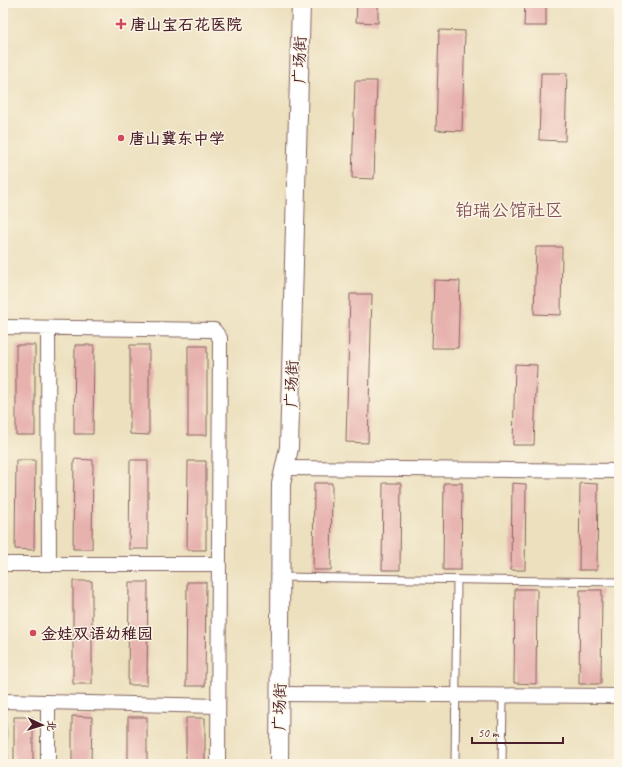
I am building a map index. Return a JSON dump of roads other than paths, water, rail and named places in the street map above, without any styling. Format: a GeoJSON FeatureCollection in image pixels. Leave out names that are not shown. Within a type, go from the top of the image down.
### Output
{"type":"FeatureCollection","features":[{"type":"Feature","properties":{"kind":"street","name":"广场街"},"geometry":{"type":"LineString","coordinates":[[279,764],[281,484],[289,448],[301,3]]}},
{"type":"Feature","properties":{"kind":"street"},"geometry":{"type":"LineString","coordinates":[[3,327],[214,330],[220,338],[218,764]]}},
{"type":"Feature","properties":{"kind":"street"},"geometry":{"type":"LineString","coordinates":[[48,328],[49,564]]}},
{"type":"Feature","properties":{"kind":"street"},"geometry":{"type":"LineString","coordinates":[[285,468],[619,472]]}},
{"type":"Feature","properties":{"kind":"street"},"geometry":{"type":"LineString","coordinates":[[3,564],[218,564]]}},
{"type":"Feature","properties":{"kind":"street"},"geometry":{"type":"LineString","coordinates":[[279,694],[619,696]]}},
{"type":"Feature","properties":{"kind":"street"},"geometry":{"type":"LineString","coordinates":[[3,701],[218,706]]}},
{"type":"Feature","properties":{"kind":"street"},"geometry":{"type":"LineString","coordinates":[[48,702],[48,764]]}},
{"type":"Feature","properties":{"kind":"lane"},"geometry":{"type":"LineString","coordinates":[[280,577],[619,582]]}},
{"type":"Feature","properties":{"kind":"lane"},"geometry":{"type":"LineString","coordinates":[[455,764],[457,580]]}},
{"type":"Feature","properties":{"kind":"lane"},"geometry":{"type":"LineString","coordinates":[[502,695],[502,764]]}},
{"type":"Feature","properties":{"kind":"place","name":"唐山宝石花医院"},"geometry":{"type":"Point","coordinates":[121,24]}},
{"type":"Feature","properties":{"kind":"place","name":"唐山冀东中学"},"geometry":{"type":"Point","coordinates":[121,138]}},
{"type":"Feature","properties":{"kind":"place","name":"金娃双语幼稚园"},"geometry":{"type":"Point","coordinates":[33,633]}},
{"type":"Feature","properties":{"kind":"district","name":"铂瑞公馆社区"},"geometry":{"type":"Point","coordinates":[509,210]}}]}
